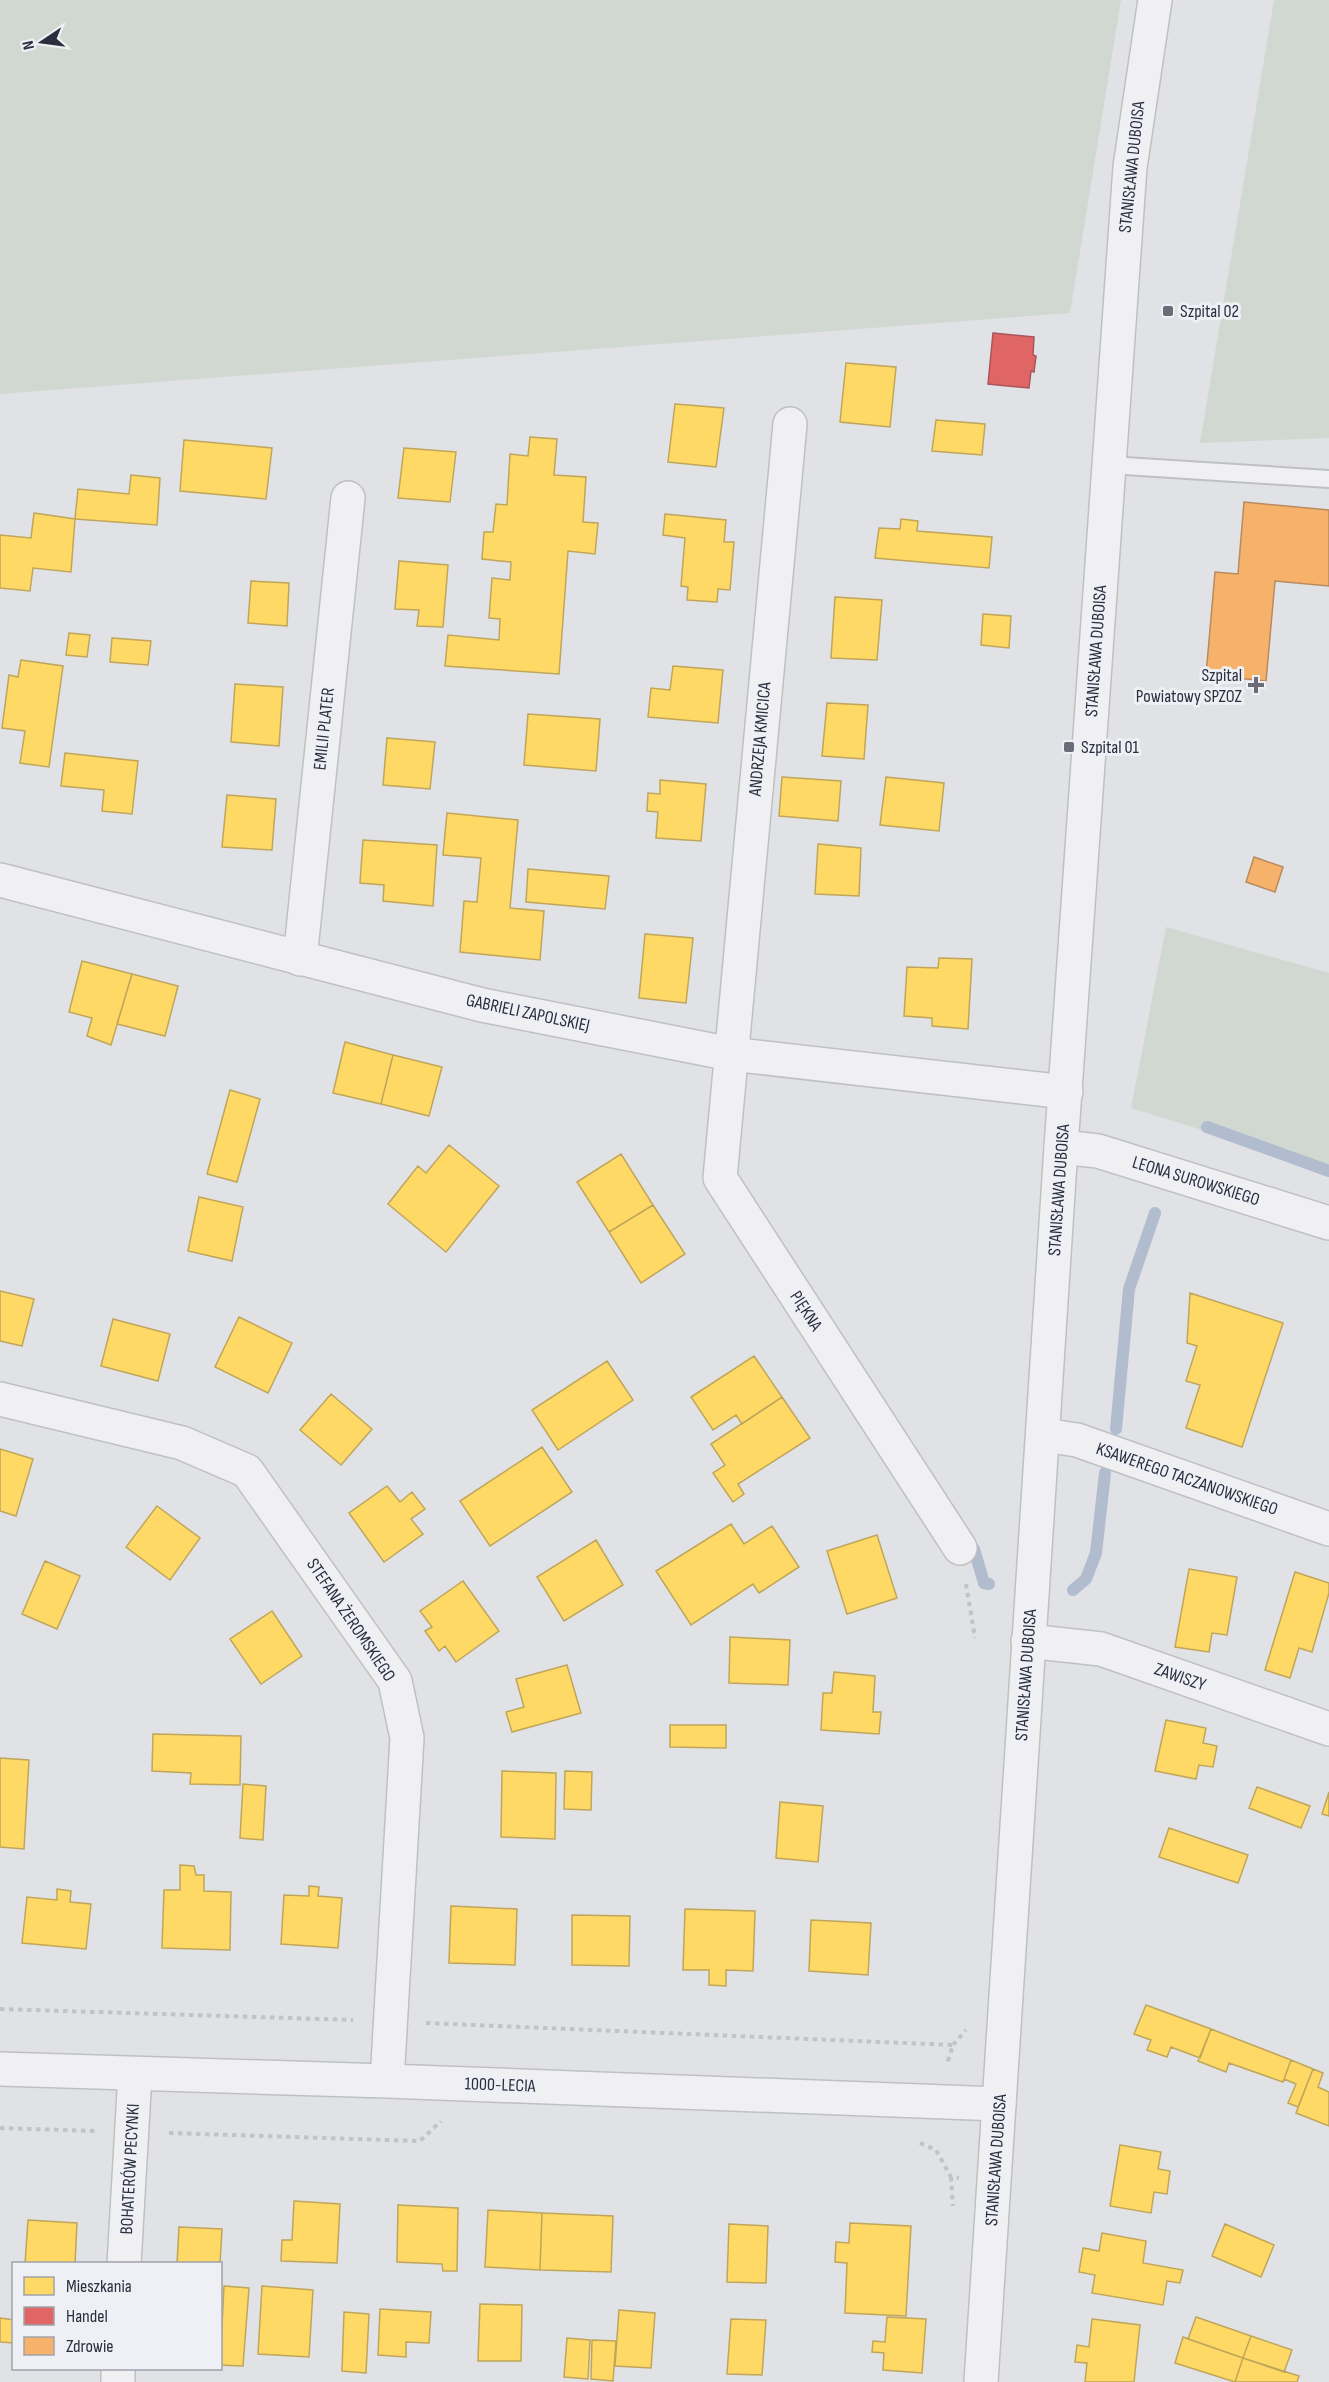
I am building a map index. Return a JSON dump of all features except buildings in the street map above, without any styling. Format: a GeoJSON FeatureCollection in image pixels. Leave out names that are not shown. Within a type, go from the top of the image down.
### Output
{"type":"FeatureCollection","features":[{"type":"Feature","properties":{"kind":"street","name":"STANISŁAWA DUBOISA"},"geometry":{"type":"LineString","coordinates":[[981,2382],[1061,1147],[1130,167],[1155,0]]}},
{"type":"Feature","properties":{"kind":"street","name":"ANDRZEJA KMICICA"},"geometry":{"type":"LineString","coordinates":[[731,1054],[790,424]]}},
{"type":"Feature","properties":{"kind":"street","name":"EMILII PLATER"},"geometry":{"type":"LineString","coordinates":[[300,959],[348,498]]}},
{"type":"Feature","properties":{"kind":"street","name":"GABRIELI ZAPOLSKIEJ"},"geometry":{"type":"LineString","coordinates":[[0,880],[482,1005],[731,1054],[1065,1092]]}},
{"type":"Feature","properties":{"kind":"street","name":"PIĘKNA"},"geometry":{"type":"LineString","coordinates":[[731,1054],[720,1178],[960,1548]]}},
{"type":"Feature","properties":{"kind":"street","name":"LEONA SUROWSKIEGO"},"geometry":{"type":"LineString","coordinates":[[1061,1147],[1098,1151],[1329,1223]]}},
{"type":"Feature","properties":{"kind":"street","name":"STEFANA ŻEROMSKIEGO"},"geometry":{"type":"LineString","coordinates":[[0,1399],[182,1443],[247,1471],[395,1681],[407,1738],[387,2081]]}},
{"type":"Feature","properties":{"kind":"street","name":"KSAWEREGO TACZANOWSKIEGO"},"geometry":{"type":"LineString","coordinates":[[1044,1435],[1077,1440],[1329,1529]]}},
{"type":"Feature","properties":{"kind":"street","name":"ZAWISZY"},"geometry":{"type":"LineString","coordinates":[[1028,1641],[1101,1649],[1329,1729]]}},
{"type":"Feature","properties":{"kind":"street","name":"1000-LECIA"},"geometry":{"type":"LineString","coordinates":[[0,2069],[999,2104]]}},
{"type":"Feature","properties":{"kind":"street","name":"BOHATERÓW PECYNKI"},"geometry":{"type":"LineString","coordinates":[[124,2262],[135,2074]]}},
{"type":"Feature","properties":{"kind":"lane"},"geometry":{"type":"LineString","coordinates":[[1110,465],[1329,479]]}},
{"type":"Feature","properties":{"kind":"path"},"geometry":{"type":"LineString","coordinates":[[960,1548],[975,1638]]}},
{"type":"Feature","properties":{"kind":"path"},"geometry":{"type":"LineString","coordinates":[[0,2009],[953,2045],[920,2143],[911,2138]]}},
{"type":"Feature","properties":{"kind":"path"},"geometry":{"type":"LineString","coordinates":[[0,2128],[420,2141],[447,2117]]}},
{"type":"Feature","properties":{"kind":"shaded area"},"geometry":{"type":"Polygon","coordinates":[[[0,0],[1121,0],[1070,313],[0,394],[0,0]]]}},
{"type":"Feature","properties":{"kind":"shaded area"},"geometry":{"type":"Polygon","coordinates":[[[1274,0],[1329,0],[1329,438],[1200,443],[1274,0]]]}},
{"type":"Feature","properties":{"kind":"shaded area"},"geometry":{"type":"Polygon","coordinates":[[[1166,927],[1329,973],[1329,1169],[1131,1108],[1166,927]]]}},
{"type":"Feature","properties":{"kind":"waterway"},"geometry":{"type":"LineString","coordinates":[[1207,1127],[1329,1171]]}},
{"type":"Feature","properties":{"kind":"waterway"},"geometry":{"type":"LineString","coordinates":[[1116,1429],[1129,1289],[1155,1213]]}},
{"type":"Feature","properties":{"kind":"waterway"},"geometry":{"type":"LineString","coordinates":[[1073,1590],[1086,1579],[1096,1553],[1105,1473]]}},
{"type":"Feature","properties":{"kind":"waterway"},"geometry":{"type":"LineString","coordinates":[[974,1549],[984,1583],[989,1584]]}},
{"type":"Feature","properties":{"kind":"place","name":"Szpital 02"},"geometry":{"type":"Point","coordinates":[1168,311]}},
{"type":"Feature","properties":{"kind":"place","name":"Szpital Powiatowy SPZOZ"},"geometry":{"type":"Point","coordinates":[1256,685]}},
{"type":"Feature","properties":{"kind":"place","name":"Szpital 01"},"geometry":{"type":"Point","coordinates":[1069,747]}}]}
